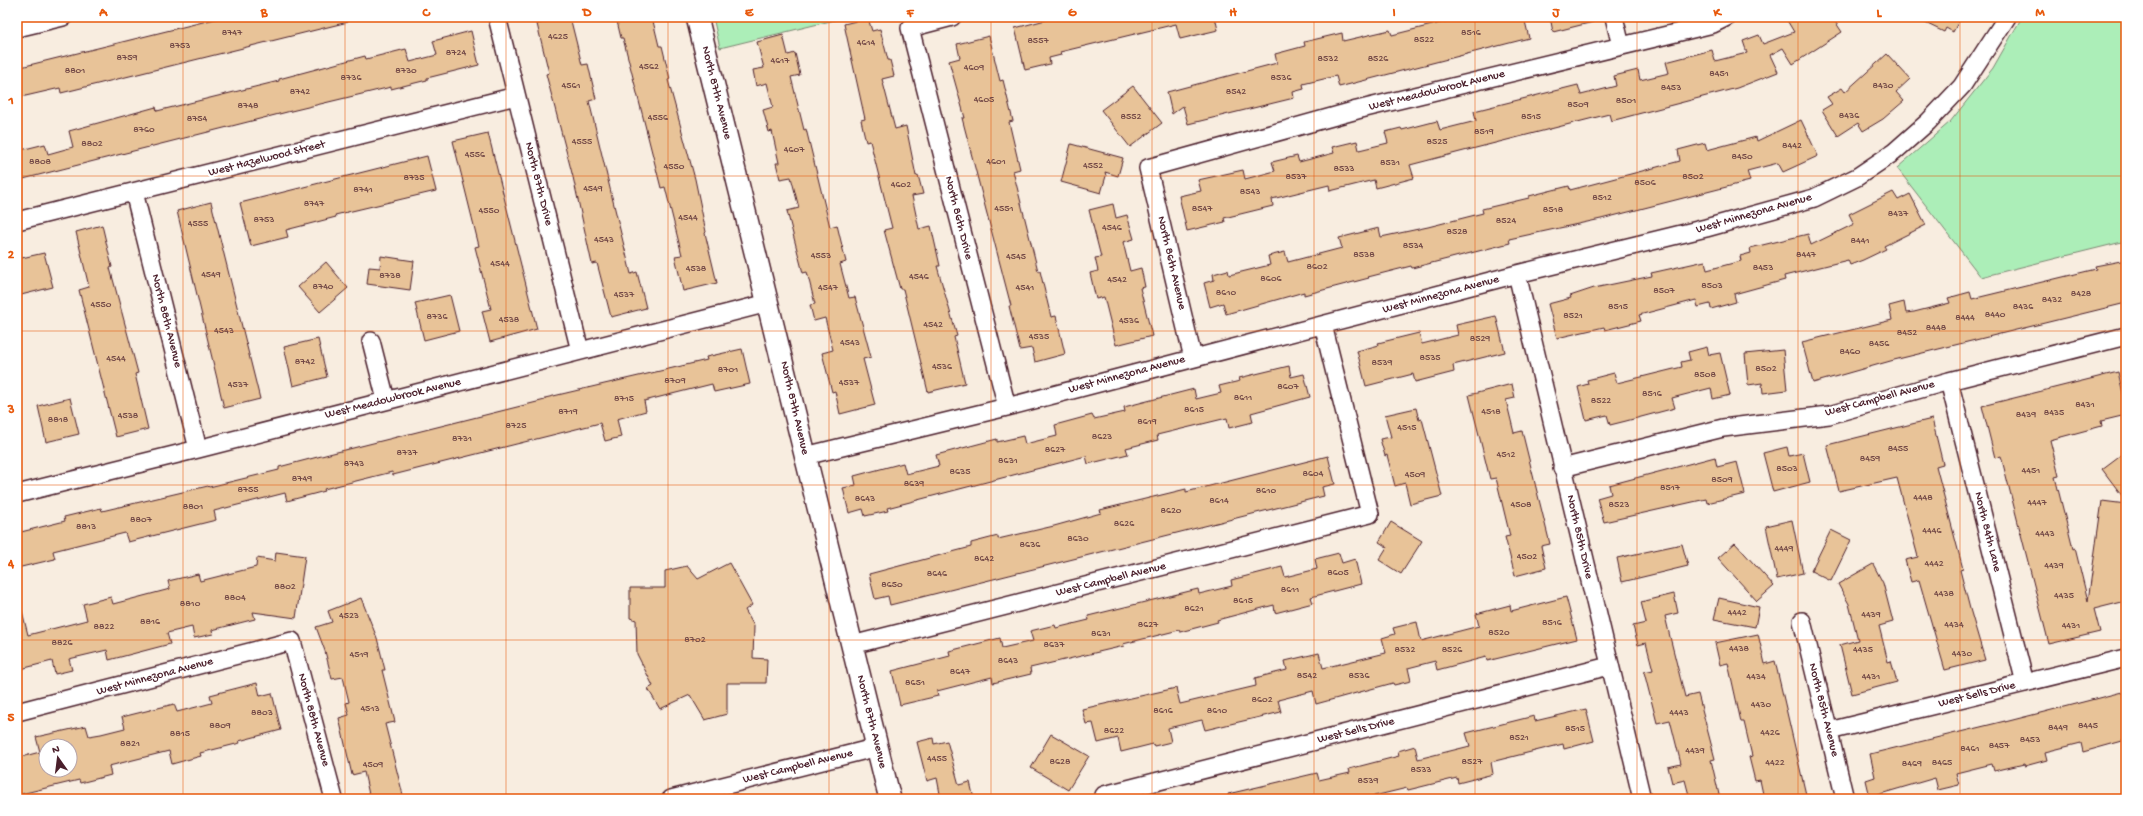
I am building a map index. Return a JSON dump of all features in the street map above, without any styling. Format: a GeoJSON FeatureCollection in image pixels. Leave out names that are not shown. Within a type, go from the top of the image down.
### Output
{"type":"FeatureCollection","features":[{"type":"Feature","properties":{"kind":"street"},"geometry":{"type":"LineString","coordinates":[[17,28],[63,17]]}},
{"type":"Feature","properties":{"kind":"street","name":"North 87th Drive"},"geometry":{"type":"LineString","coordinates":[[497,17],[580,351]]}},
{"type":"Feature","properties":{"kind":"street","name":"North 87th Avenue"},"geometry":{"type":"LineString","coordinates":[[697,17],[890,799]]}},
{"type":"Feature","properties":{"kind":"street","name":"North 86th Drive"},"geometry":{"type":"LineString","coordinates":[[952,17],[910,28],[1007,407]]}},
{"type":"Feature","properties":{"kind":"street"},"geometry":{"type":"LineString","coordinates":[[1614,17],[1621,46]]}},
{"type":"Feature","properties":{"kind":"street","name":"West Meadowbrook Avenue"},"geometry":{"type":"LineString","coordinates":[[1148,168],[1358,110],[1713,24],[1727,17]]}},
{"type":"Feature","properties":{"kind":"street","name":"West Minnezona Avenue"},"geometry":{"type":"LineString","coordinates":[[805,456],[1007,407],[1517,274],[1706,228],[1814,198],[1857,177],[1894,152],[1928,122],[1962,86],[2007,17]]}},
{"type":"Feature","properties":{"kind":"street","name":"West Hazelwood Street"},"geometry":{"type":"LineString","coordinates":[[17,221],[516,96]]}},
{"type":"Feature","properties":{"kind":"street","name":"North 86th Avenue"},"geometry":{"type":"LineString","coordinates":[[1148,168],[1193,358]]}},
{"type":"Feature","properties":{"kind":"street","name":"North 88th Avenue"},"geometry":{"type":"LineString","coordinates":[[134,192],[198,449]]}},
{"type":"Feature","properties":{"kind":"street","name":"North 85th Drive"},"geometry":{"type":"LineString","coordinates":[[1517,274],[1609,666],[1642,799]]}},
{"type":"Feature","properties":{"kind":"street","name":"West Meadowbrook Avenue"},"geometry":{"type":"LineString","coordinates":[[17,494],[768,303]]}},
{"type":"Feature","properties":{"kind":"street","name":"West Campbell Avenue"},"geometry":{"type":"LineString","coordinates":[[852,645],[1370,514],[1323,325]]}},
{"type":"Feature","properties":{"kind":"street","name":"West Campbell Avenue"},"geometry":{"type":"LineString","coordinates":[[1562,468],[1723,428],[1829,415],[1949,380],[2126,336]]}},
{"type":"Feature","properties":{"kind":"street"},"geometry":{"type":"LineString","coordinates":[[371,341],[386,400]]}},
{"type":"Feature","properties":{"kind":"street","name":"North 84th Lane"},"geometry":{"type":"LineString","coordinates":[[1949,380],[2025,683]]}},
{"type":"Feature","properties":{"kind":"street","name":"North 85th Avenue"},"geometry":{"type":"LineString","coordinates":[[1802,621],[1845,799]]}},
{"type":"Feature","properties":{"kind":"street","name":"West Minnezona Avenue"},"geometry":{"type":"LineString","coordinates":[[17,712],[292,641]]}},
{"type":"Feature","properties":{"kind":"street","name":"North 88th Avenue"},"geometry":{"type":"LineString","coordinates":[[292,641],[334,799]]}},
{"type":"Feature","properties":{"kind":"street","name":"West Sells Drive"},"geometry":{"type":"LineString","coordinates":[[1829,731],[2126,658]]}},
{"type":"Feature","properties":{"kind":"street","name":"West Sells Drive"},"geometry":{"type":"LineString","coordinates":[[1104,797],[1609,666]]}},
{"type":"Feature","properties":{"kind":"street","name":"West Campbell Avenue"},"geometry":{"type":"LineString","coordinates":[[671,799],[878,747]]}},
{"type":"Feature","properties":{"kind":"green space"},"geometry":{"type":"Polygon","coordinates":[[[713,17],[847,17],[720,48],[713,17]]]}},
{"type":"Feature","properties":{"kind":"green space"},"geometry":{"type":"Polygon","coordinates":[[[2022,17],[2115,17],[2126,22],[2126,241],[1981,277],[1897,168],[1950,122],[1993,68],[2022,17]]]}},
{"type":"Feature","properties":{"kind":"building"},"geometry":{"type":"Polygon","coordinates":[[[223,17],[348,17],[348,22],[61,93],[60,88],[17,98],[17,68],[223,17]]]}},
{"type":"Feature","properties":{"kind":"building"},"geometry":{"type":"Polygon","coordinates":[[[564,17],[570,17],[582,65],[588,64],[596,99],[589,101],[631,274],[637,272],[646,308],[611,317],[597,263],[592,264],[573,177],[546,74],[549,73],[537,24],[564,17]]]}},
{"type":"Feature","properties":{"kind":"building"},"geometry":{"type":"Polygon","coordinates":[[[616,17],[652,17],[659,46],[662,46],[670,79],[668,80],[695,179],[705,233],[717,283],[683,291],[675,256],[682,255],[665,187],[661,188],[623,38],[621,38],[616,17]]]}},
{"type":"Feature","properties":{"kind":"building"},"geometry":{"type":"Polygon","coordinates":[[[1057,17],[1215,17],[1218,30],[1180,39],[1176,24],[1060,52],[1061,55],[1049,58],[1050,64],[1025,70],[1015,28],[1057,17]]]}},
{"type":"Feature","properties":{"kind":"building"},"geometry":{"type":"Polygon","coordinates":[[[1456,17],[1524,17],[1529,38],[1339,87],[1336,76],[1303,84],[1304,89],[1293,92],[1294,98],[1188,124],[1183,106],[1172,114],[1167,92],[1277,63],[1275,54],[1305,46],[1304,42],[1342,33],[1343,41],[1390,30],[1392,35],[1448,21],[1448,19],[1456,17]]]}},
{"type":"Feature","properties":{"kind":"building"},"geometry":{"type":"Polygon","coordinates":[[[1550,17],[1592,17],[1593,22],[1553,32],[1550,17]]]}},
{"type":"Feature","properties":{"kind":"building"},"geometry":{"type":"Polygon","coordinates":[[[1785,17],[1832,17],[1842,32],[1793,64],[1783,48],[1770,55],[1778,72],[1737,88],[1611,121],[1609,114],[1410,165],[1414,178],[1376,188],[1374,180],[1330,191],[1329,185],[1272,199],[1273,206],[1224,218],[1225,222],[1187,231],[1179,196],[1201,191],[1198,180],[1243,170],[1245,179],[1275,171],[1272,162],[1297,156],[1299,162],[1334,153],[1332,147],[1357,141],[1359,150],[1388,143],[1385,132],[1401,128],[1402,130],[1437,121],[1440,130],[1476,121],[1474,111],[1578,85],[1581,95],[1616,86],[1614,76],[1638,70],[1640,80],[1669,73],[1666,62],[1712,50],[1715,61],[1747,53],[1743,41],[1759,35],[1763,44],[1794,32],[1785,17]]]}},
{"type":"Feature","properties":{"kind":"building"},"geometry":{"type":"Polygon","coordinates":[[[1913,17],[1961,17],[1953,32],[1946,28],[1944,32],[1913,17]]]}},
{"type":"Feature","properties":{"kind":"building"},"geometry":{"type":"Polygon","coordinates":[[[868,18],[872,31],[880,29],[888,60],[890,60],[894,76],[882,79],[895,129],[906,126],[916,176],[918,175],[923,194],[912,196],[919,229],[931,226],[940,266],[937,266],[957,336],[954,337],[965,383],[928,392],[903,289],[900,289],[884,230],[892,228],[870,141],[866,142],[861,120],[865,119],[844,24],[868,18]]]}},
{"type":"Feature","properties":{"kind":"building"},"geometry":{"type":"Polygon","coordinates":[[[471,31],[479,65],[391,89],[391,87],[287,112],[23,179],[17,151],[45,144],[48,154],[73,147],[69,131],[156,107],[157,111],[279,81],[279,79],[365,56],[366,59],[406,49],[410,62],[437,55],[433,41],[471,31]]]}},
{"type":"Feature","properties":{"kind":"building"},"geometry":{"type":"Polygon","coordinates":[[[783,35],[788,55],[795,53],[800,75],[791,77],[804,130],[806,129],[830,227],[837,225],[846,262],[840,264],[849,298],[855,297],[871,357],[863,359],[875,405],[840,414],[835,391],[832,392],[822,353],[833,350],[825,318],[814,321],[810,305],[815,304],[807,272],[803,273],[787,211],[799,208],[791,177],[780,179],[776,163],[779,163],[772,131],[769,132],[763,110],[773,107],[767,83],[756,86],[753,70],[764,68],[757,42],[783,35]]]}},
{"type":"Feature","properties":{"kind":"building"},"geometry":{"type":"Polygon","coordinates":[[[989,36],[1000,81],[1003,80],[1013,121],[1009,122],[1020,169],[1013,171],[1051,317],[1056,316],[1065,354],[1035,362],[1032,348],[1020,350],[1009,306],[1011,306],[962,118],[965,118],[949,61],[960,58],[957,44],[989,36]]]}},
{"type":"Feature","properties":{"kind":"building"},"geometry":{"type":"Polygon","coordinates":[[[1887,54],[1910,79],[1896,92],[1904,101],[1883,119],[1863,131],[1858,123],[1838,136],[1822,110],[1832,104],[1827,97],[1842,88],[1845,92],[1887,54]]]}},
{"type":"Feature","properties":{"kind":"building"},"geometry":{"type":"Polygon","coordinates":[[[1133,86],[1162,123],[1130,147],[1101,110],[1133,86]]]}},
{"type":"Feature","properties":{"kind":"building"},"geometry":{"type":"Polygon","coordinates":[[[1801,120],[1818,156],[1783,172],[1778,163],[1747,171],[1750,181],[1601,219],[1509,239],[1510,243],[1412,268],[1411,266],[1304,295],[1304,292],[1226,314],[1223,303],[1210,307],[1204,283],[1214,280],[1213,274],[1228,270],[1229,275],[1270,265],[1268,256],[1285,252],[1288,262],[1342,248],[1339,238],[1379,228],[1381,237],[1483,213],[1482,209],[1529,198],[1529,196],[1569,186],[1570,190],[1680,161],[1678,150],[1705,143],[1707,150],[1756,137],[1757,141],[1801,120]]]}},
{"type":"Feature","properties":{"kind":"building"},"geometry":{"type":"Polygon","coordinates":[[[488,133],[537,329],[490,342],[482,311],[491,309],[475,247],[479,246],[453,141],[488,133]]]}},
{"type":"Feature","properties":{"kind":"building"},"geometry":{"type":"Polygon","coordinates":[[[1071,144],[1123,158],[1118,176],[1105,172],[1106,176],[1101,193],[1061,182],[1071,144]]]}},
{"type":"Feature","properties":{"kind":"building"},"geometry":{"type":"Polygon","coordinates":[[[427,156],[436,191],[335,215],[336,217],[286,230],[288,237],[251,246],[240,203],[427,156]]]}},
{"type":"Feature","properties":{"kind":"building"},"geometry":{"type":"Polygon","coordinates":[[[1893,192],[1898,200],[1910,194],[1926,225],[1884,246],[1886,249],[1863,260],[1850,265],[1848,260],[1784,276],[1785,280],[1734,294],[1736,302],[1711,309],[1710,304],[1698,307],[1696,300],[1639,315],[1641,321],[1605,330],[1604,327],[1557,338],[1548,304],[1571,298],[1570,296],[1594,288],[1652,276],[1651,273],[1705,261],[1707,270],[1741,261],[1740,256],[1751,253],[1750,248],[1808,234],[1811,245],[1854,224],[1849,214],[1893,192]]]}},
{"type":"Feature","properties":{"kind":"building"},"geometry":{"type":"Polygon","coordinates":[[[211,202],[260,399],[224,408],[177,211],[211,202]]]}},
{"type":"Feature","properties":{"kind":"building"},"geometry":{"type":"Polygon","coordinates":[[[1113,204],[1116,218],[1127,215],[1134,239],[1123,242],[1130,271],[1141,268],[1145,287],[1140,288],[1152,336],[1116,345],[1104,297],[1096,299],[1090,273],[1098,271],[1095,258],[1101,257],[1089,210],[1113,204]]]}},
{"type":"Feature","properties":{"kind":"building"},"geometry":{"type":"Polygon","coordinates":[[[102,225],[112,267],[110,268],[138,373],[135,374],[148,429],[116,437],[79,290],[89,287],[76,232],[102,225]]]}},
{"type":"Feature","properties":{"kind":"building"},"geometry":{"type":"Polygon","coordinates":[[[44,253],[53,287],[17,296],[17,259],[44,253]]]}},
{"type":"Feature","properties":{"kind":"building"},"geometry":{"type":"Polygon","coordinates":[[[381,256],[414,261],[410,290],[367,284],[369,267],[380,268],[381,256]]]}},
{"type":"Feature","properties":{"kind":"building"},"geometry":{"type":"Polygon","coordinates":[[[2126,260],[2126,303],[1894,360],[1813,383],[1802,342],[1892,320],[1889,306],[1904,302],[1906,313],[1914,312],[1950,303],[1948,298],[1970,292],[1972,299],[2096,269],[2095,266],[2126,260]]]}},
{"type":"Feature","properties":{"kind":"building"},"geometry":{"type":"Polygon","coordinates":[[[326,262],[348,288],[320,312],[298,287],[326,262]]]}},
{"type":"Feature","properties":{"kind":"building"},"geometry":{"type":"Polygon","coordinates":[[[450,295],[459,331],[424,340],[415,303],[450,295]]]}},
{"type":"Feature","properties":{"kind":"building"},"geometry":{"type":"Polygon","coordinates":[[[1496,316],[1505,352],[1453,365],[1454,372],[1415,382],[1413,374],[1366,386],[1357,351],[1379,345],[1378,343],[1419,333],[1422,344],[1458,335],[1456,325],[1496,316]]]}},
{"type":"Feature","properties":{"kind":"building"},"geometry":{"type":"Polygon","coordinates":[[[318,339],[327,377],[293,386],[284,347],[318,339]]]}},
{"type":"Feature","properties":{"kind":"building"},"geometry":{"type":"Polygon","coordinates":[[[1707,347],[1709,355],[1720,353],[1730,395],[1713,399],[1711,388],[1672,398],[1675,408],[1626,421],[1610,425],[1607,415],[1586,420],[1578,387],[1588,384],[1587,380],[1614,373],[1617,383],[1682,367],[1681,362],[1690,360],[1688,352],[1707,347]]]}},
{"type":"Feature","properties":{"kind":"building"},"geometry":{"type":"Polygon","coordinates":[[[742,349],[750,384],[714,392],[712,384],[644,401],[646,411],[617,419],[621,437],[605,441],[600,423],[393,475],[392,472],[324,489],[325,491],[287,501],[285,493],[214,511],[216,520],[128,542],[125,533],[53,551],[55,559],[17,568],[17,533],[65,521],[64,517],[101,508],[102,511],[279,470],[279,467],[545,400],[545,398],[707,360],[706,357],[742,349]]]}},
{"type":"Feature","properties":{"kind":"building"},"geometry":{"type":"Polygon","coordinates":[[[1783,350],[1787,390],[1763,393],[1762,383],[1748,385],[1745,354],[1783,350]]]}},
{"type":"Feature","properties":{"kind":"building"},"geometry":{"type":"Polygon","coordinates":[[[1289,366],[1291,377],[1304,374],[1310,397],[1251,413],[1253,422],[1229,428],[1227,418],[1157,435],[1158,440],[1126,448],[1128,454],[1088,464],[1086,456],[887,508],[888,511],[865,516],[863,509],[849,513],[843,488],[856,485],[854,476],[903,463],[906,474],[939,466],[936,455],[997,439],[997,442],[1023,436],[1025,444],[1057,436],[1055,425],[1092,415],[1094,419],[1125,412],[1124,407],[1194,389],[1196,399],[1221,393],[1219,386],[1240,381],[1239,378],[1289,366]]]}},
{"type":"Feature","properties":{"kind":"building"},"geometry":{"type":"Polygon","coordinates":[[[2118,372],[2126,406],[2126,415],[2101,421],[2102,426],[2050,440],[2059,476],[2055,477],[2088,601],[2102,501],[2126,504],[2126,601],[2094,609],[2100,632],[2049,644],[2001,456],[1995,458],[1982,406],[2118,372]]]}},
{"type":"Feature","properties":{"kind":"building"},"geometry":{"type":"Polygon","coordinates":[[[1512,384],[1515,398],[1506,400],[1514,433],[1522,431],[1550,544],[1541,546],[1546,568],[1515,576],[1505,537],[1510,536],[1496,478],[1490,479],[1469,395],[1512,384]]]}},
{"type":"Feature","properties":{"kind":"building"},"geometry":{"type":"Polygon","coordinates":[[[70,398],[79,434],[46,442],[38,406],[70,398]]]}},
{"type":"Feature","properties":{"kind":"building"},"geometry":{"type":"Polygon","coordinates":[[[1416,408],[1419,420],[1422,419],[1442,496],[1410,504],[1405,483],[1395,486],[1387,455],[1385,456],[1380,439],[1391,437],[1385,415],[1416,408]]]}},
{"type":"Feature","properties":{"kind":"building"},"geometry":{"type":"Polygon","coordinates":[[[1932,419],[1943,464],[1936,466],[1963,569],[1960,570],[1985,660],[1945,670],[1919,580],[1911,582],[1905,560],[1918,557],[1897,478],[1839,491],[1827,445],[1932,419]]]}},
{"type":"Feature","properties":{"kind":"building"},"geometry":{"type":"Polygon","coordinates":[[[1787,447],[1789,456],[1803,453],[1810,482],[1773,492],[1763,453],[1787,447]]]}},
{"type":"Feature","properties":{"kind":"building"},"geometry":{"type":"Polygon","coordinates":[[[2126,451],[2126,501],[2102,469],[2126,451]]]}},
{"type":"Feature","properties":{"kind":"building"},"geometry":{"type":"Polygon","coordinates":[[[1328,456],[1335,484],[1322,487],[1324,496],[890,605],[888,596],[875,599],[869,574],[971,547],[971,543],[998,536],[998,539],[1054,526],[1101,513],[1100,510],[1186,489],[1186,492],[1328,456]]]}},
{"type":"Feature","properties":{"kind":"building"},"geometry":{"type":"Polygon","coordinates":[[[1715,457],[1717,467],[1737,462],[1745,494],[1707,503],[1706,499],[1604,522],[1597,498],[1611,494],[1609,485],[1715,457]]]}},
{"type":"Feature","properties":{"kind":"building"},"geometry":{"type":"Polygon","coordinates":[[[1792,520],[1803,573],[1777,579],[1766,526],[1792,520]]]}},
{"type":"Feature","properties":{"kind":"building"},"geometry":{"type":"Polygon","coordinates":[[[1391,522],[1422,541],[1401,574],[1379,560],[1387,547],[1379,542],[1391,522]]]}},
{"type":"Feature","properties":{"kind":"building"},"geometry":{"type":"Polygon","coordinates":[[[1831,530],[1851,540],[1831,581],[1811,571],[1831,530]]]}},
{"type":"Feature","properties":{"kind":"building"},"geometry":{"type":"Polygon","coordinates":[[[1735,543],[1774,586],[1757,601],[1718,558],[1735,543]]]}},
{"type":"Feature","properties":{"kind":"building"},"geometry":{"type":"Polygon","coordinates":[[[1682,544],[1688,566],[1622,582],[1617,558],[1682,544]]]}},
{"type":"Feature","properties":{"kind":"building"},"geometry":{"type":"Polygon","coordinates":[[[276,552],[305,556],[296,618],[253,612],[255,619],[212,630],[213,634],[194,638],[192,627],[167,633],[170,644],[109,660],[107,650],[69,659],[72,670],[55,674],[52,661],[17,670],[17,611],[22,611],[28,635],[87,620],[83,604],[111,597],[113,604],[170,589],[168,581],[198,574],[200,581],[256,567],[257,558],[275,561],[276,552]]]}},
{"type":"Feature","properties":{"kind":"building"},"geometry":{"type":"Polygon","coordinates":[[[1339,553],[1342,563],[1355,559],[1361,584],[1311,597],[1313,603],[1275,613],[1274,605],[1217,620],[1218,622],[1180,632],[1179,630],[1123,644],[1124,646],[1030,668],[1031,674],[993,683],[992,677],[937,691],[938,696],[900,705],[892,671],[950,656],[949,651],[1000,638],[1002,648],[1033,641],[1030,631],[1055,625],[1056,628],[1089,620],[1088,616],[1198,589],[1199,594],[1232,586],[1231,580],[1282,567],[1285,577],[1317,569],[1315,559],[1339,553]]]}},
{"type":"Feature","properties":{"kind":"building"},"geometry":{"type":"Polygon","coordinates":[[[729,563],[752,605],[745,610],[754,626],[753,658],[767,659],[766,683],[727,683],[727,714],[705,720],[690,695],[660,709],[648,689],[653,686],[637,654],[636,620],[630,618],[630,588],[665,588],[665,571],[687,566],[698,579],[729,563]]]}},
{"type":"Feature","properties":{"kind":"building"},"geometry":{"type":"Polygon","coordinates":[[[1873,564],[1883,583],[1893,622],[1879,626],[1888,662],[1891,661],[1897,682],[1852,694],[1840,645],[1858,640],[1849,604],[1838,584],[1873,564]]]}},
{"type":"Feature","properties":{"kind":"building"},"geometry":{"type":"Polygon","coordinates":[[[1674,594],[1678,613],[1665,616],[1685,697],[1698,694],[1715,759],[1711,760],[1720,799],[1690,799],[1685,780],[1672,783],[1668,767],[1681,764],[1670,720],[1657,723],[1644,672],[1653,670],[1646,643],[1638,645],[1633,626],[1646,623],[1641,602],[1674,594]]]}},
{"type":"Feature","properties":{"kind":"building"},"geometry":{"type":"Polygon","coordinates":[[[1566,597],[1577,639],[1487,661],[1486,657],[1437,670],[1435,661],[1408,668],[1411,681],[1394,685],[1393,683],[1316,704],[1313,691],[1278,700],[1281,712],[1205,730],[1202,720],[1168,728],[1171,742],[1154,746],[1153,744],[1121,752],[1118,738],[1098,743],[1093,723],[1086,724],[1082,709],[1176,688],[1180,704],[1256,686],[1255,678],[1287,670],[1285,661],[1319,653],[1323,668],[1386,653],[1382,638],[1395,634],[1393,628],[1417,622],[1421,641],[1479,626],[1476,614],[1510,605],[1511,611],[1566,597]]]}},
{"type":"Feature","properties":{"kind":"building"},"geometry":{"type":"Polygon","coordinates":[[[361,598],[377,638],[385,670],[382,670],[395,722],[385,724],[404,799],[370,799],[364,772],[352,775],[339,718],[349,715],[346,703],[349,702],[343,677],[332,679],[325,651],[316,627],[332,622],[328,611],[361,598]]]}},
{"type":"Feature","properties":{"kind":"building"},"geometry":{"type":"Polygon","coordinates":[[[1719,598],[1759,607],[1755,627],[1714,619],[1719,598]]]}},
{"type":"Feature","properties":{"kind":"building"},"geometry":{"type":"Polygon","coordinates":[[[1758,634],[1765,664],[1775,661],[1807,799],[1764,799],[1760,780],[1755,781],[1749,757],[1752,756],[1744,722],[1741,722],[1728,663],[1720,665],[1715,643],[1758,634]]]}},
{"type":"Feature","properties":{"kind":"building"},"geometry":{"type":"Polygon","coordinates":[[[257,683],[260,696],[272,693],[281,730],[239,741],[240,743],[200,753],[201,756],[172,764],[169,751],[109,766],[111,775],[80,783],[79,780],[17,795],[17,758],[38,753],[38,778],[78,778],[78,738],[38,738],[38,744],[36,737],[86,726],[89,736],[101,734],[125,728],[122,717],[174,704],[177,712],[212,703],[210,695],[257,683]]]}},
{"type":"Feature","properties":{"kind":"building"},"geometry":{"type":"Polygon","coordinates":[[[2122,692],[2126,708],[2126,740],[2083,752],[2081,743],[2045,752],[2047,760],[2025,766],[2024,764],[1994,771],[1992,764],[1956,773],[1959,785],[1938,790],[1935,778],[1870,797],[1866,780],[1875,777],[1870,754],[2122,692]]]}},
{"type":"Feature","properties":{"kind":"building"},"geometry":{"type":"Polygon","coordinates":[[[1586,709],[1594,741],[1564,749],[1563,744],[1491,762],[1493,774],[1458,783],[1457,778],[1362,799],[1229,799],[1228,794],[1317,773],[1319,780],[1350,773],[1349,769],[1399,756],[1398,751],[1415,746],[1418,759],[1470,746],[1466,733],[1534,716],[1535,721],[1586,709]]]}},
{"type":"Feature","properties":{"kind":"building"},"geometry":{"type":"Polygon","coordinates":[[[1051,734],[1089,756],[1068,790],[1031,768],[1051,734]]]}},
{"type":"Feature","properties":{"kind":"building"},"geometry":{"type":"Polygon","coordinates":[[[933,738],[934,744],[947,741],[959,785],[970,782],[974,799],[941,799],[937,778],[927,781],[917,742],[933,738]]]}}]}
